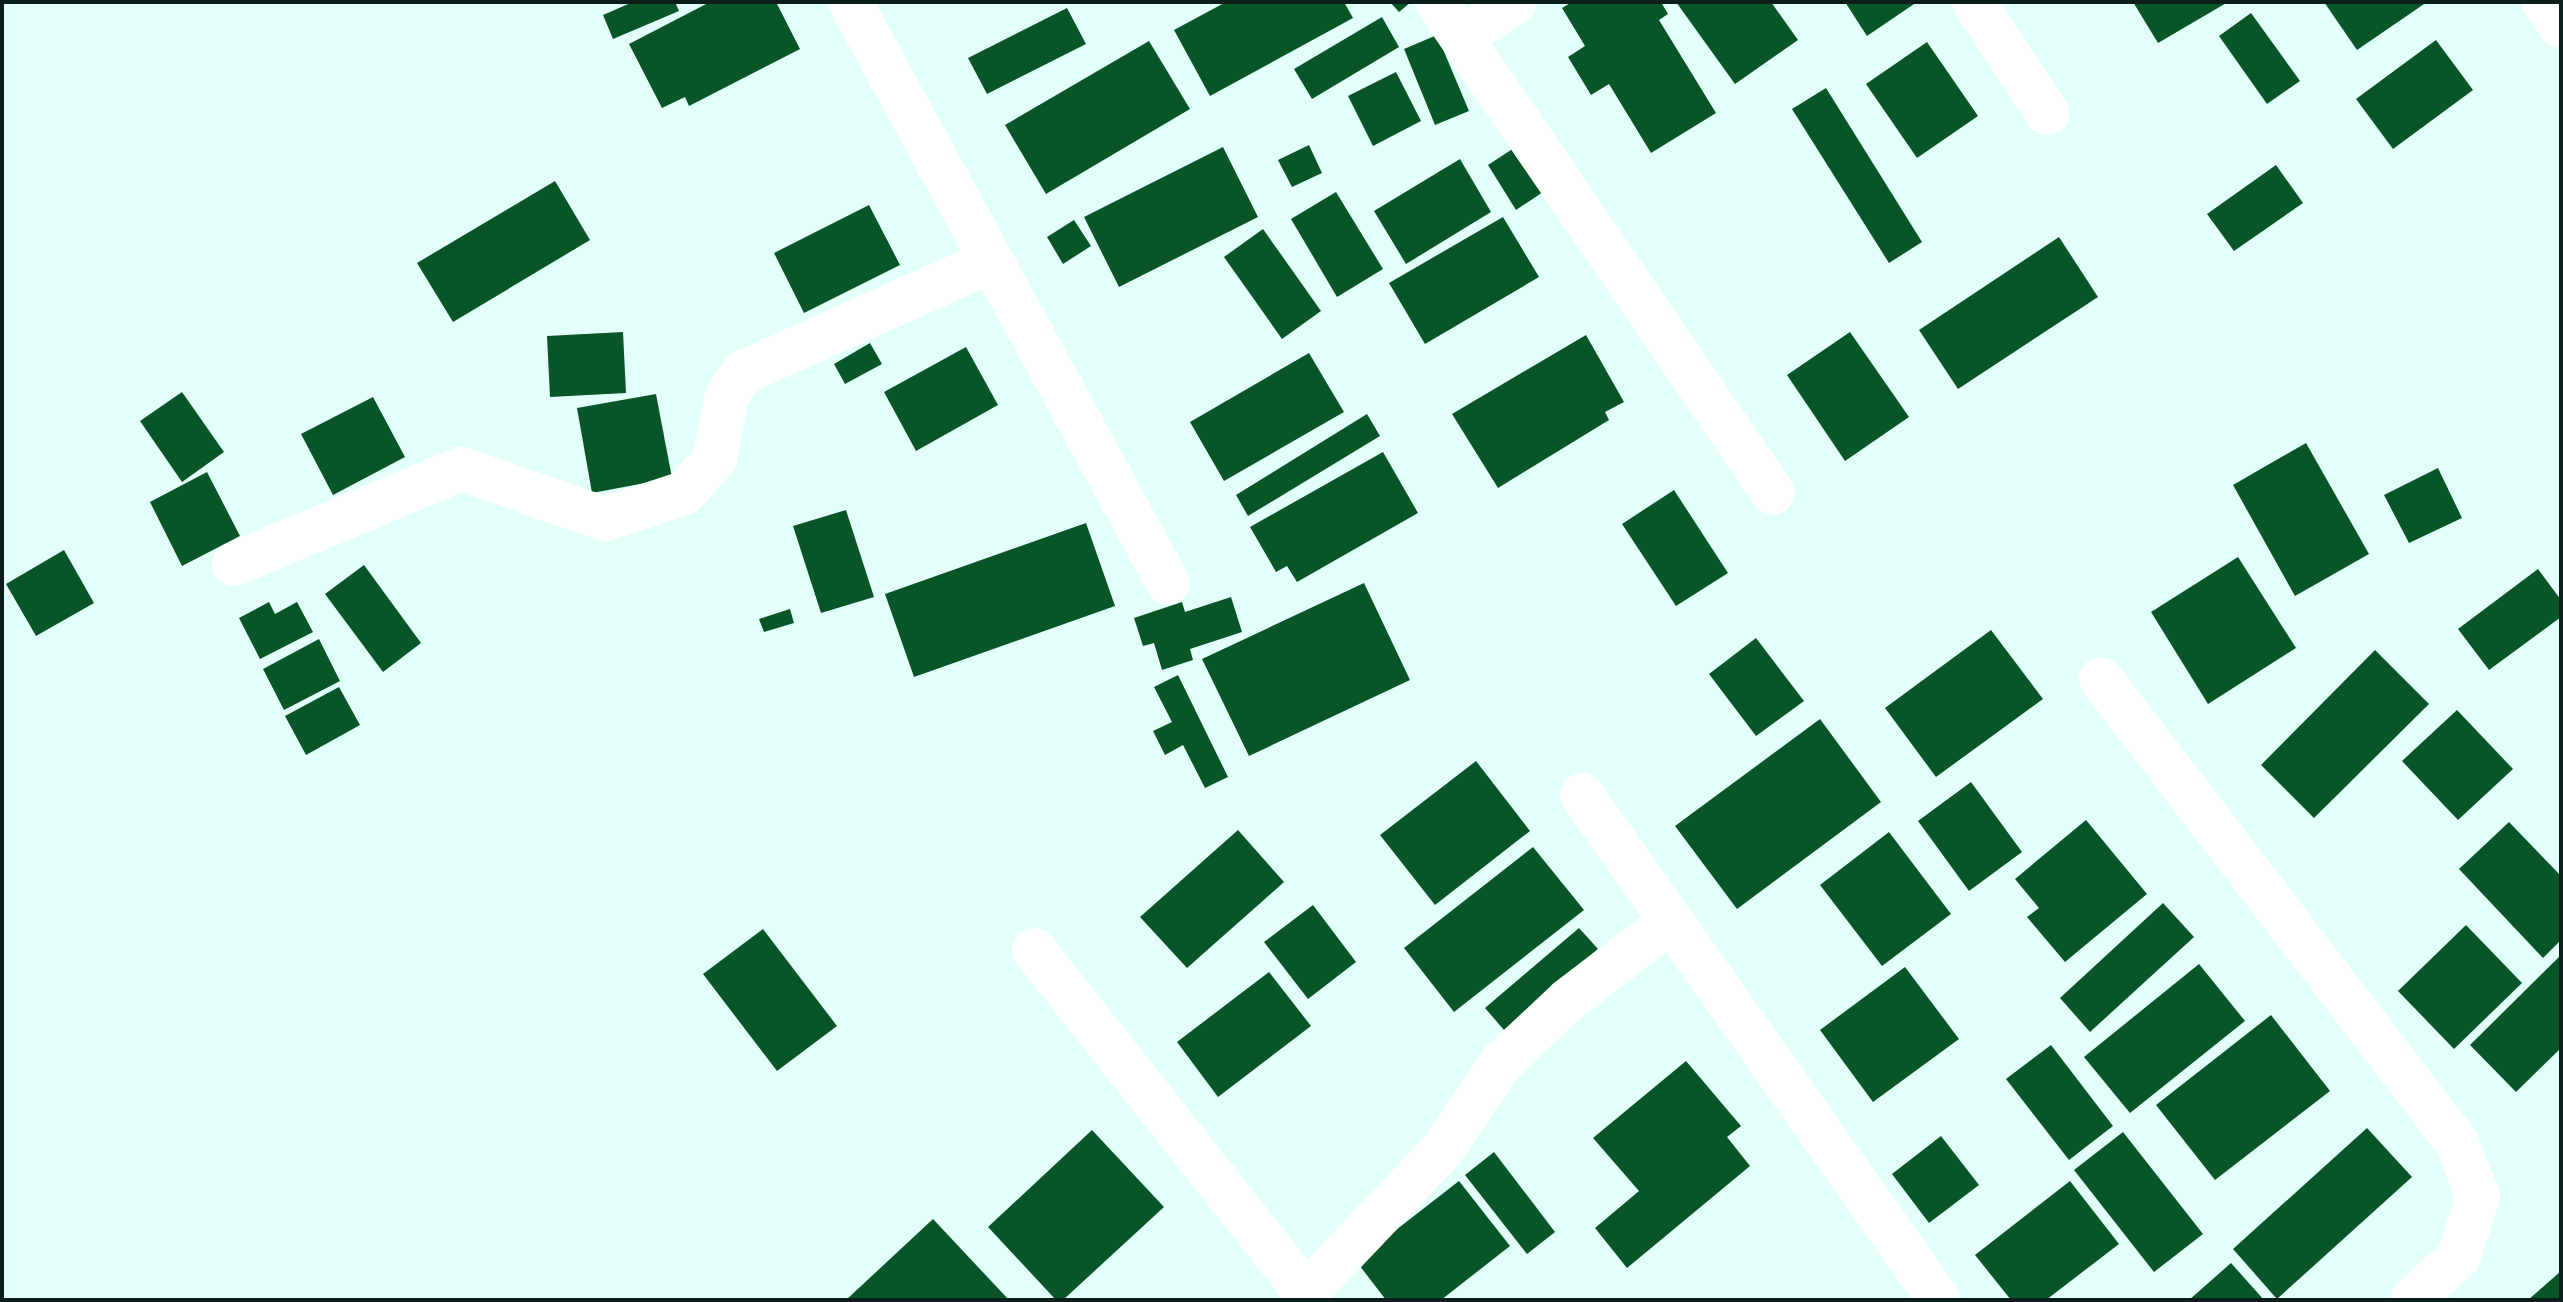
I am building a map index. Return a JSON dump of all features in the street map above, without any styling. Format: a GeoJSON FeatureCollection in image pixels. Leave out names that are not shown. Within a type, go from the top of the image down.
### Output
{"type":"FeatureCollection","features":[{"type":"Feature","properties":{"kind":"street"},"geometry":{"type":"LineString","coordinates":[[850,2],[989,262],[1168,583]]}},
{"type":"Feature","properties":{"kind":"street"},"geometry":{"type":"LineString","coordinates":[[1437,2],[1772,492]]}},
{"type":"Feature","properties":{"kind":"street"},"geometry":{"type":"LineString","coordinates":[[1462,38],[1515,2]]}},
{"type":"Feature","properties":{"kind":"street"},"geometry":{"type":"LineString","coordinates":[[1974,2],[2047,113]]}},
{"type":"Feature","properties":{"kind":"street"},"geometry":{"type":"LineString","coordinates":[[2544,2],[2561,26]]}},
{"type":"Feature","properties":{"kind":"street"},"geometry":{"type":"LineString","coordinates":[[234,564],[461,469],[605,519],[684,493],[715,459],[727,395],[744,372],[989,262]]}},
{"type":"Feature","properties":{"kind":"street"},"geometry":{"type":"LineString","coordinates":[[2101,679],[2457,1143],[2478,1197],[2459,1256],[2412,1300]]}},
{"type":"Feature","properties":{"kind":"street"},"geometry":{"type":"LineString","coordinates":[[1582,795],[1939,1300]]}},
{"type":"Feature","properties":{"kind":"street"},"geometry":{"type":"LineString","coordinates":[[1034,950],[1308,1297],[1442,1150],[1502,1062],[1568,1000],[1671,921]]}},
{"type":"Feature","properties":{"kind":"building"},"geometry":{"type":"Polygon","coordinates":[[[633,2],[675,2],[679,11],[613,39],[603,15],[633,2]]]}},
{"type":"Feature","properties":{"kind":"building"},"geometry":{"type":"Polygon","coordinates":[[[710,2],[776,2],[800,49],[689,106],[685,97],[662,108],[629,44],[710,2]]]}},
{"type":"Feature","properties":{"kind":"building"},"geometry":{"type":"Polygon","coordinates":[[[1226,2],[1344,2],[1353,18],[1210,96],[1174,30],[1226,2]]]}},
{"type":"Feature","properties":{"kind":"building"},"geometry":{"type":"Polygon","coordinates":[[[1390,2],[1411,2],[1399,12],[1390,2]]]}},
{"type":"Feature","properties":{"kind":"building"},"geometry":{"type":"Polygon","coordinates":[[[1572,2],[1661,2],[1668,14],[1659,20],[1716,113],[1651,153],[1609,84],[1591,95],[1568,57],[1585,46],[1562,8],[1572,2]]]}},
{"type":"Feature","properties":{"kind":"building"},"geometry":{"type":"Polygon","coordinates":[[[1676,2],[1771,2],[1798,40],[1735,84],[1676,2]]]}},
{"type":"Feature","properties":{"kind":"building"},"geometry":{"type":"Polygon","coordinates":[[[1845,2],[1917,2],[1867,36],[1845,2]]]}},
{"type":"Feature","properties":{"kind":"building"},"geometry":{"type":"Polygon","coordinates":[[[2133,2],[2228,2],[2158,43],[2133,2]]]}},
{"type":"Feature","properties":{"kind":"building"},"geometry":{"type":"Polygon","coordinates":[[[2324,2],[2427,2],[2357,50],[2324,2]]]}},
{"type":"Feature","properties":{"kind":"building"},"geometry":{"type":"Polygon","coordinates":[[[1067,8],[1086,44],[987,94],[968,58],[1067,8]]]}},
{"type":"Feature","properties":{"kind":"building"},"geometry":{"type":"Polygon","coordinates":[[[2251,13],[2300,81],[2267,104],[2219,36],[2251,13]]]}},
{"type":"Feature","properties":{"kind":"building"},"geometry":{"type":"Polygon","coordinates":[[[1382,17],[1399,47],[1312,99],[1294,69],[1382,17]]]}},
{"type":"Feature","properties":{"kind":"building"},"geometry":{"type":"Polygon","coordinates":[[[1437,35],[1469,111],[1435,125],[1404,49],[1437,35]]]}},
{"type":"Feature","properties":{"kind":"building"},"geometry":{"type":"Polygon","coordinates":[[[2436,40],[2473,90],[2393,149],[2356,99],[2436,40]]]}},
{"type":"Feature","properties":{"kind":"building"},"geometry":{"type":"Polygon","coordinates":[[[1149,41],[1190,109],[1046,194],[1005,125],[1149,41]]]}},
{"type":"Feature","properties":{"kind":"building"},"geometry":{"type":"Polygon","coordinates":[[[1927,42],[1978,116],[1917,158],[1866,84],[1927,42]]]}},
{"type":"Feature","properties":{"kind":"building"},"geometry":{"type":"Polygon","coordinates":[[[1396,72],[1421,121],[1373,146],[1348,96],[1396,72]]]}},
{"type":"Feature","properties":{"kind":"building"},"geometry":{"type":"Polygon","coordinates":[[[1826,88],[1922,242],[1889,263],[1792,109],[1826,88]]]}},
{"type":"Feature","properties":{"kind":"building"},"geometry":{"type":"Polygon","coordinates":[[[1309,145],[1322,173],[1292,187],[1278,160],[1309,145]]]}},
{"type":"Feature","properties":{"kind":"building"},"geometry":{"type":"Polygon","coordinates":[[[1223,147],[1258,217],[1119,287],[1084,217],[1223,147]]]}},
{"type":"Feature","properties":{"kind":"building"},"geometry":{"type":"Polygon","coordinates":[[[1514,148],[1543,192],[1516,210],[1488,165],[1514,148]]]}},
{"type":"Feature","properties":{"kind":"building"},"geometry":{"type":"Polygon","coordinates":[[[1460,159],[1491,212],[1406,264],[1374,211],[1460,159]]]}},
{"type":"Feature","properties":{"kind":"building"},"geometry":{"type":"Polygon","coordinates":[[[2276,165],[2303,203],[2234,251],[2207,214],[2276,165]]]}},
{"type":"Feature","properties":{"kind":"building"},"geometry":{"type":"Polygon","coordinates":[[[555,181],[590,240],[453,322],[417,263],[555,181]]]}},
{"type":"Feature","properties":{"kind":"building"},"geometry":{"type":"Polygon","coordinates":[[[1336,192],[1383,269],[1337,297],[1291,219],[1336,192]]]}},
{"type":"Feature","properties":{"kind":"building"},"geometry":{"type":"Polygon","coordinates":[[[869,205],[900,265],[804,313],[774,253],[869,205]]]}},
{"type":"Feature","properties":{"kind":"building"},"geometry":{"type":"Polygon","coordinates":[[[1503,217],[1539,277],[1425,344],[1389,283],[1503,217]]]}},
{"type":"Feature","properties":{"kind":"building"},"geometry":{"type":"Polygon","coordinates":[[[1074,220],[1091,246],[1063,264],[1047,237],[1074,220]]]}},
{"type":"Feature","properties":{"kind":"building"},"geometry":{"type":"Polygon","coordinates":[[[1263,229],[1321,311],[1282,339],[1224,257],[1263,229]]]}},
{"type":"Feature","properties":{"kind":"building"},"geometry":{"type":"Polygon","coordinates":[[[2059,237],[2098,297],[1958,389],[1919,330],[2059,237]]]}},
{"type":"Feature","properties":{"kind":"building"},"geometry":{"type":"Polygon","coordinates":[[[623,332],[626,393],[550,397],[547,336],[623,332]]]}},
{"type":"Feature","properties":{"kind":"building"},"geometry":{"type":"Polygon","coordinates":[[[1850,332],[1909,417],[1845,461],[1787,375],[1850,332]]]}},
{"type":"Feature","properties":{"kind":"building"},"geometry":{"type":"Polygon","coordinates":[[[1586,335],[1624,402],[1605,412],[1609,420],[1498,488],[1452,414],[1586,335]]]}},
{"type":"Feature","properties":{"kind":"building"},"geometry":{"type":"Polygon","coordinates":[[[870,343],[882,364],[845,384],[834,364],[870,343]]]}},
{"type":"Feature","properties":{"kind":"building"},"geometry":{"type":"Polygon","coordinates":[[[966,347],[998,405],[916,451],[884,392],[966,347]]]}},
{"type":"Feature","properties":{"kind":"building"},"geometry":{"type":"Polygon","coordinates":[[[1309,353],[1344,412],[1224,481],[1190,422],[1309,353]]]}},
{"type":"Feature","properties":{"kind":"building"},"geometry":{"type":"Polygon","coordinates":[[[182,392],[224,452],[182,482],[140,421],[182,392]]]}},
{"type":"Feature","properties":{"kind":"building"},"geometry":{"type":"Polygon","coordinates":[[[656,394],[672,478],[592,493],[577,408],[656,394]]]}},
{"type":"Feature","properties":{"kind":"building"},"geometry":{"type":"Polygon","coordinates":[[[373,397],[405,457],[333,495],[301,434],[373,397]]]}},
{"type":"Feature","properties":{"kind":"building"},"geometry":{"type":"Polygon","coordinates":[[[1367,414],[1380,436],[1248,516],[1236,495],[1367,414]]]}},
{"type":"Feature","properties":{"kind":"building"},"geometry":{"type":"Polygon","coordinates":[[[2306,443],[2369,554],[2295,596],[2233,485],[2306,443]]]}},
{"type":"Feature","properties":{"kind":"building"},"geometry":{"type":"Polygon","coordinates":[[[1383,452],[1418,513],[1297,582],[1287,566],[1276,572],[1250,527],[1383,452]]]}},
{"type":"Feature","properties":{"kind":"building"},"geometry":{"type":"Polygon","coordinates":[[[2438,468],[2462,518],[2409,543],[2384,495],[2438,468]]]}},
{"type":"Feature","properties":{"kind":"building"},"geometry":{"type":"Polygon","coordinates":[[[207,472],[240,536],[182,566],[150,502],[207,472]]]}},
{"type":"Feature","properties":{"kind":"building"},"geometry":{"type":"Polygon","coordinates":[[[1674,490],[1728,573],[1676,606],[1622,524],[1674,490]]]}},
{"type":"Feature","properties":{"kind":"building"},"geometry":{"type":"Polygon","coordinates":[[[846,510],[874,597],[821,613],[793,526],[846,510]]]}},
{"type":"Feature","properties":{"kind":"building"},"geometry":{"type":"Polygon","coordinates":[[[1086,523],[1115,606],[914,677],[885,594],[1086,523]]]}},
{"type":"Feature","properties":{"kind":"building"},"geometry":{"type":"Polygon","coordinates":[[[64,550],[94,603],[36,636],[6,584],[64,550]]]}},
{"type":"Feature","properties":{"kind":"building"},"geometry":{"type":"Polygon","coordinates":[[[2238,557],[2296,648],[2208,704],[2151,612],[2238,557]]]}},
{"type":"Feature","properties":{"kind":"building"},"geometry":{"type":"Polygon","coordinates":[[[364,565],[421,643],[383,672],[325,594],[364,565]]]}},
{"type":"Feature","properties":{"kind":"building"},"geometry":{"type":"Polygon","coordinates":[[[2538,569],[2561,600],[2561,617],[2489,670],[2458,629],[2538,569]]]}},
{"type":"Feature","properties":{"kind":"building"},"geometry":{"type":"Polygon","coordinates":[[[1364,583],[1410,680],[1249,756],[1202,659],[1364,583]]]}},
{"type":"Feature","properties":{"kind":"building"},"geometry":{"type":"Polygon","coordinates":[[[1231,597],[1242,632],[1190,649],[1193,660],[1162,670],[1154,643],[1143,646],[1134,618],[1182,602],[1185,612],[1231,597]]]}},
{"type":"Feature","properties":{"kind":"building"},"geometry":{"type":"Polygon","coordinates":[[[269,602],[275,614],[297,602],[313,632],[260,659],[239,618],[269,602]]]}},
{"type":"Feature","properties":{"kind":"building"},"geometry":{"type":"Polygon","coordinates":[[[790,609],[794,623],[764,632],[759,619],[790,609]]]}},
{"type":"Feature","properties":{"kind":"building"},"geometry":{"type":"Polygon","coordinates":[[[1991,630],[2043,699],[1936,777],[1885,708],[1991,630]]]}},
{"type":"Feature","properties":{"kind":"building"},"geometry":{"type":"Polygon","coordinates":[[[1756,638],[1804,701],[1756,736],[1709,674],[1756,638]]]}},
{"type":"Feature","properties":{"kind":"building"},"geometry":{"type":"Polygon","coordinates":[[[319,639],[340,681],[284,710],[263,669],[319,639]]]}},
{"type":"Feature","properties":{"kind":"building"},"geometry":{"type":"Polygon","coordinates":[[[2375,650],[2429,704],[2314,818],[2261,765],[2375,650]]]}},
{"type":"Feature","properties":{"kind":"building"},"geometry":{"type":"Polygon","coordinates":[[[1178,675],[1228,777],[1205,788],[1183,745],[1165,755],[1153,731],[1172,722],[1154,687],[1178,675]]]}},
{"type":"Feature","properties":{"kind":"building"},"geometry":{"type":"Polygon","coordinates":[[[339,687],[360,725],[306,755],[285,716],[339,687]]]}},
{"type":"Feature","properties":{"kind":"building"},"geometry":{"type":"Polygon","coordinates":[[[2457,710],[2513,769],[2458,820],[2402,761],[2457,710]]]}},
{"type":"Feature","properties":{"kind":"building"},"geometry":{"type":"Polygon","coordinates":[[[1820,719],[1881,802],[1737,909],[1675,826],[1820,719]]]}},
{"type":"Feature","properties":{"kind":"building"},"geometry":{"type":"Polygon","coordinates":[[[1476,761],[1530,831],[1435,905],[1380,835],[1476,761]]]}},
{"type":"Feature","properties":{"kind":"building"},"geometry":{"type":"Polygon","coordinates":[[[1971,782],[2022,852],[1969,891],[1918,821],[1971,782]]]}},
{"type":"Feature","properties":{"kind":"building"},"geometry":{"type":"Polygon","coordinates":[[[2086,820],[2147,894],[2065,962],[2027,917],[2039,908],[2015,879],[2086,820]]]}},
{"type":"Feature","properties":{"kind":"building"},"geometry":{"type":"Polygon","coordinates":[[[2509,822],[2561,876],[2561,940],[2543,958],[2459,869],[2509,822]]]}},
{"type":"Feature","properties":{"kind":"building"},"geometry":{"type":"Polygon","coordinates":[[[1238,830],[1284,882],[1187,968],[1140,917],[1238,830]]]}},
{"type":"Feature","properties":{"kind":"building"},"geometry":{"type":"Polygon","coordinates":[[[1889,832],[1951,914],[1882,966],[1820,885],[1889,832]]]}},
{"type":"Feature","properties":{"kind":"building"},"geometry":{"type":"Polygon","coordinates":[[[1533,847],[1584,910],[1454,1012],[1404,948],[1533,847]]]}},
{"type":"Feature","properties":{"kind":"building"},"geometry":{"type":"Polygon","coordinates":[[[2163,903],[2194,937],[2090,1032],[2060,998],[2163,903]]]}},
{"type":"Feature","properties":{"kind":"building"},"geometry":{"type":"Polygon","coordinates":[[[1313,905],[1356,962],[1308,999],[1264,942],[1313,905]]]}},
{"type":"Feature","properties":{"kind":"building"},"geometry":{"type":"Polygon","coordinates":[[[2466,925],[2522,983],[2454,1049],[2398,991],[2466,925]]]}},
{"type":"Feature","properties":{"kind":"building"},"geometry":{"type":"Polygon","coordinates":[[[1579,928],[1598,949],[1504,1030],[1485,1008],[1579,928]]]}},
{"type":"Feature","properties":{"kind":"building"},"geometry":{"type":"Polygon","coordinates":[[[763,929],[837,1026],[777,1071],[703,974],[763,929]]]}},
{"type":"Feature","properties":{"kind":"building"},"geometry":{"type":"Polygon","coordinates":[[[2561,955],[2561,1048],[2516,1092],[2470,1045],[2561,955]]]}},
{"type":"Feature","properties":{"kind":"building"},"geometry":{"type":"Polygon","coordinates":[[[2199,964],[2245,1021],[2130,1113],[2084,1057],[2199,964]]]}},
{"type":"Feature","properties":{"kind":"building"},"geometry":{"type":"Polygon","coordinates":[[[1905,967],[1959,1039],[1873,1102],[1820,1030],[1905,967]]]}},
{"type":"Feature","properties":{"kind":"building"},"geometry":{"type":"Polygon","coordinates":[[[1269,972],[1311,1026],[1218,1097],[1177,1042],[1269,972]]]}},
{"type":"Feature","properties":{"kind":"building"},"geometry":{"type":"Polygon","coordinates":[[[2271,1015],[2330,1091],[2215,1180],[2156,1105],[2271,1015]]]}},
{"type":"Feature","properties":{"kind":"building"},"geometry":{"type":"Polygon","coordinates":[[[2051,1045],[2113,1126],[2069,1160],[2006,1079],[2051,1045]]]}},
{"type":"Feature","properties":{"kind":"building"},"geometry":{"type":"Polygon","coordinates":[[[1686,1061],[1741,1126],[1727,1137],[1750,1166],[1627,1268],[1595,1228],[1639,1191],[1593,1138],[1686,1061]]]}},
{"type":"Feature","properties":{"kind":"building"},"geometry":{"type":"Polygon","coordinates":[[[2367,1128],[2412,1177],[2277,1299],[2233,1249],[2367,1128]]]}},
{"type":"Feature","properties":{"kind":"building"},"geometry":{"type":"Polygon","coordinates":[[[1092,1130],[1164,1207],[1063,1300],[1056,1300],[988,1227],[1092,1130]]]}},
{"type":"Feature","properties":{"kind":"building"},"geometry":{"type":"Polygon","coordinates":[[[2123,1132],[2203,1234],[2154,1272],[2074,1170],[2123,1132]]]}},
{"type":"Feature","properties":{"kind":"building"},"geometry":{"type":"Polygon","coordinates":[[[1941,1136],[1979,1185],[1929,1223],[1892,1174],[1941,1136]]]}},
{"type":"Feature","properties":{"kind":"building"},"geometry":{"type":"Polygon","coordinates":[[[1494,1152],[1555,1232],[1527,1254],[1465,1175],[1494,1152]]]}},
{"type":"Feature","properties":{"kind":"building"},"geometry":{"type":"Polygon","coordinates":[[[1459,1181],[1510,1246],[1441,1300],[1386,1300],[1356,1261],[1459,1181]]]}},
{"type":"Feature","properties":{"kind":"building"},"geometry":{"type":"Polygon","coordinates":[[[2070,1181],[2119,1244],[2046,1300],[2011,1300],[1975,1255],[2070,1181]]]}},
{"type":"Feature","properties":{"kind":"building"},"geometry":{"type":"Polygon","coordinates":[[[933,1219],[1009,1300],[846,1300],[933,1219]]]}},
{"type":"Feature","properties":{"kind":"building"},"geometry":{"type":"Polygon","coordinates":[[[2231,1263],[2264,1300],[2189,1300],[2231,1263]]]}},
{"type":"Feature","properties":{"kind":"building"},"geometry":{"type":"Polygon","coordinates":[[[2561,1271],[2561,1300],[2528,1300],[2561,1271]]]}}]}
